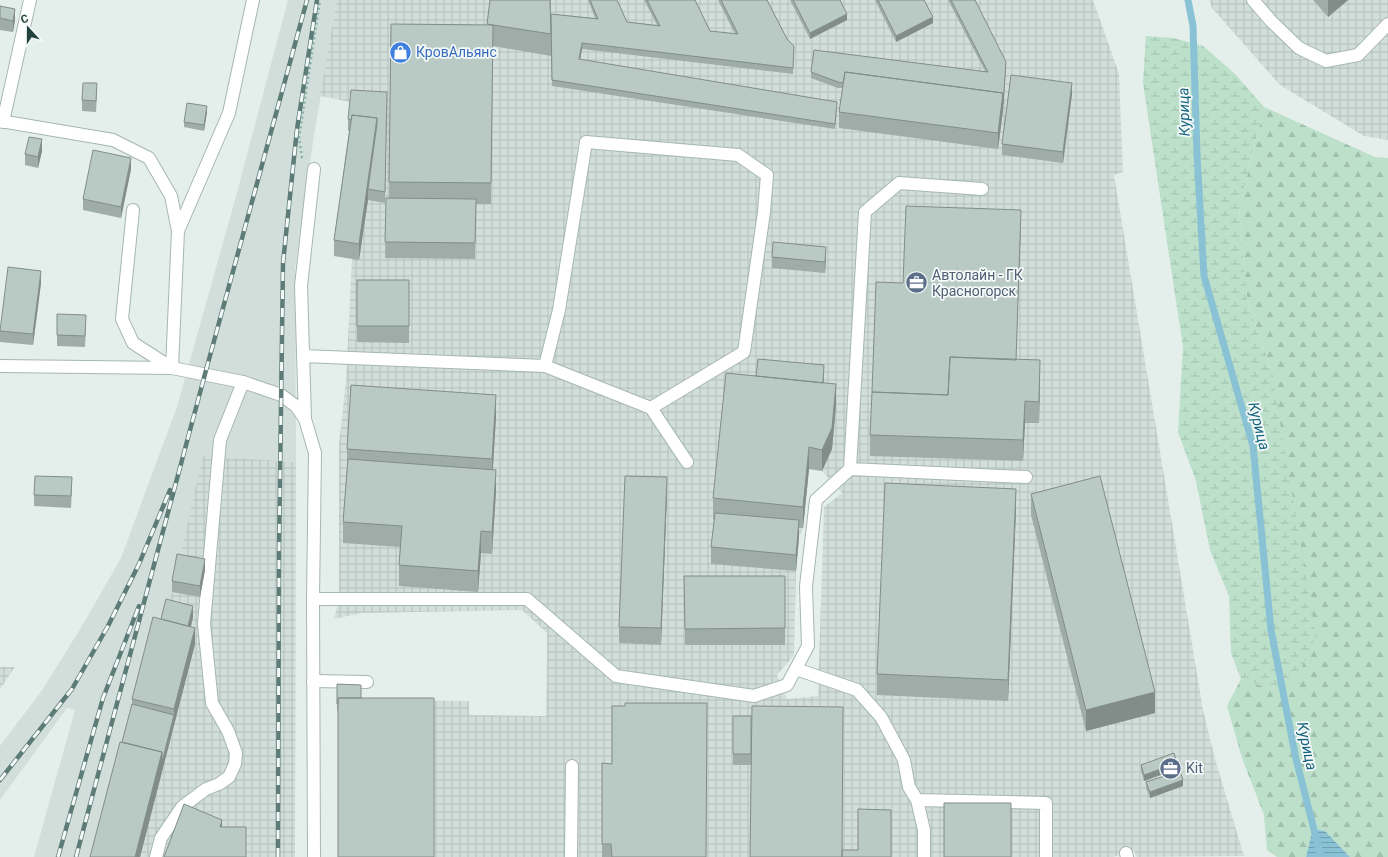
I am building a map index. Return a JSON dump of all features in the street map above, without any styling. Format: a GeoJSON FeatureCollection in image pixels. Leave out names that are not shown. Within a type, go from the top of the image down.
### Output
{"type":"FeatureCollection","features":[{"type":"Feature","properties":{"kind":"street"},"geometry":{"type":"LineString","coordinates":[[30,0],[2,121],[113,140],[149,158],[171,196],[178,231],[172,368]]}},
{"type":"Feature","properties":{"kind":"street"},"geometry":{"type":"LineString","coordinates":[[178,231],[229,113],[253,0]]}},
{"type":"Feature","properties":{"kind":"street"},"geometry":{"type":"LineString","coordinates":[[1253,0],[1299,48],[1326,61],[1358,55],[1388,24]]}},
{"type":"Feature","properties":{"kind":"street"},"geometry":{"type":"LineString","coordinates":[[545,366],[559,310],[586,142],[738,155],[767,175],[764,212],[744,352],[651,408]]}},
{"type":"Feature","properties":{"kind":"street"},"geometry":{"type":"LineString","coordinates":[[314,169],[301,286],[305,419],[315,453],[313,599],[314,857]]}},
{"type":"Feature","properties":{"kind":"street"},"geometry":{"type":"LineString","coordinates":[[313,599],[527,599],[616,676],[754,696],[787,685],[808,646],[806,586],[816,500],[850,469],[865,212],[899,183],[982,189]]}},
{"type":"Feature","properties":{"kind":"street"},"geometry":{"type":"LineString","coordinates":[[133,210],[122,319],[133,343],[172,368]]}},
{"type":"Feature","properties":{"kind":"street"},"geometry":{"type":"LineString","coordinates":[[303,356],[545,366],[651,408],[687,462]]}},
{"type":"Feature","properties":{"kind":"street"},"geometry":{"type":"LineString","coordinates":[[0,366],[172,368],[243,382],[282,395],[296,406],[305,419]]}},
{"type":"Feature","properties":{"kind":"street"},"geometry":{"type":"LineString","coordinates":[[156,857],[161,838],[182,807],[206,789],[219,784],[229,777],[236,764],[236,753],[228,732],[212,703],[204,624],[220,440],[243,382]]}},
{"type":"Feature","properties":{"kind":"street"},"geometry":{"type":"LineString","coordinates":[[850,469],[1026,477]]}},
{"type":"Feature","properties":{"kind":"street"},"geometry":{"type":"LineString","coordinates":[[796,669],[857,690],[881,717],[904,760],[910,787],[917,800],[924,830],[924,857]]}},
{"type":"Feature","properties":{"kind":"street"},"geometry":{"type":"LineString","coordinates":[[313,681],[367,682]]}},
{"type":"Feature","properties":{"kind":"street"},"geometry":{"type":"LineString","coordinates":[[571,857],[572,766]]}},
{"type":"Feature","properties":{"kind":"street"},"geometry":{"type":"LineString","coordinates":[[917,800],[1046,803],[1046,857]]}},
{"type":"Feature","properties":{"kind":"path"},"geometry":{"type":"LineString","coordinates":[[314,169],[302,165],[299,138],[320,0]]}},
{"type":"Feature","properties":{"kind":"shaded area"},"geometry":{"type":"Polygon","coordinates":[[[288,0],[337,0],[314,135],[295,268],[296,462],[226,458],[172,592],[96,857],[34,857],[75,710],[67,708],[0,800],[0,746],[43,689],[85,621],[121,558],[177,407],[235,200],[288,0]]]}},
{"type":"Feature","properties":{"kind":"shaded area"},"geometry":{"type":"Polygon","coordinates":[[[337,0],[1093,0],[1119,74],[1123,172],[1114,175],[1203,710],[1215,759],[1244,856],[1137,857],[1134,851],[1113,857],[338,857],[337,710],[360,710],[361,700],[469,701],[469,715],[546,716],[547,633],[522,610],[361,613],[334,619],[339,600],[339,444],[346,381],[352,259],[334,256],[352,132],[348,131],[351,102],[320,96],[337,0]],[[809,469],[803,528],[799,537],[796,571],[794,655],[777,675],[787,699],[818,696],[824,507],[842,493],[822,471],[809,469]]]}},
{"type":"Feature","properties":{"kind":"shaded area"},"geometry":{"type":"Polygon","coordinates":[[[1209,0],[1388,0],[1388,140],[1364,136],[1280,85],[1212,8],[1209,0]]]}},
{"type":"Feature","properties":{"kind":"shaded area"},"geometry":{"type":"Polygon","coordinates":[[[203,456],[296,462],[295,857],[96,857],[172,592],[203,456]]]}},
{"type":"Feature","properties":{"kind":"shaded area"},"geometry":{"type":"Polygon","coordinates":[[[0,667],[15,667],[0,689],[0,667]]]}},
{"type":"Feature","properties":{"kind":"green space"},"geometry":{"type":"Polygon","coordinates":[[[1146,36],[1173,38],[1203,46],[1235,74],[1264,107],[1239,209],[1247,300],[1271,369],[1316,636],[1296,680],[1269,688],[1241,679],[1231,653],[1229,596],[1210,550],[1196,481],[1178,432],[1183,347],[1143,83],[1146,36]]]}},
{"type":"Feature","properties":{"kind":"green space"},"geometry":{"type":"Polygon","coordinates":[[[1264,107],[1375,157],[1388,158],[1388,857],[1350,857],[1325,831],[1314,829],[1306,857],[1277,857],[1267,850],[1264,815],[1242,758],[1227,706],[1241,679],[1269,688],[1271,369],[1247,300],[1239,209],[1264,107]]]}},
{"type":"Feature","properties":{"kind":"water"},"geometry":{"type":"Polygon","coordinates":[[[1313,829],[1325,831],[1350,857],[1306,857],[1313,829]]]}},
{"type":"Feature","properties":{"kind":"building"},"geometry":{"type":"Polygon","coordinates":[[[490,0],[550,0],[551,34],[487,24],[490,0]]]}},
{"type":"Feature","properties":{"kind":"building"},"geometry":{"type":"Polygon","coordinates":[[[590,0],[617,0],[627,22],[660,26],[647,0],[695,0],[710,31],[738,34],[721,0],[767,0],[787,39],[794,46],[793,68],[582,43],[579,59],[837,102],[835,124],[552,80],[551,14],[598,19],[590,0]]]}},
{"type":"Feature","properties":{"kind":"building"},"geometry":{"type":"Polygon","coordinates":[[[793,0],[840,0],[847,14],[810,33],[793,0]]]}},
{"type":"Feature","properties":{"kind":"building"},"geometry":{"type":"Polygon","coordinates":[[[878,0],[924,0],[933,17],[896,36],[878,0]]]}},
{"type":"Feature","properties":{"kind":"building"},"geometry":{"type":"Polygon","coordinates":[[[951,0],[975,0],[1006,62],[1003,104],[1003,93],[845,72],[843,83],[811,72],[814,50],[988,72],[951,0]]]}},
{"type":"Feature","properties":{"kind":"building"},"geometry":{"type":"Polygon","coordinates":[[[0,6],[15,9],[13,21],[0,18],[0,6]]]}},
{"type":"Feature","properties":{"kind":"building"},"geometry":{"type":"Polygon","coordinates":[[[391,24],[493,25],[491,183],[389,182],[391,24]]]}},
{"type":"Feature","properties":{"kind":"building"},"geometry":{"type":"Polygon","coordinates":[[[845,72],[1003,93],[998,133],[839,112],[845,72]]]}},
{"type":"Feature","properties":{"kind":"building"},"geometry":{"type":"Polygon","coordinates":[[[1011,75],[1072,83],[1063,152],[1002,144],[1011,75]]]}},
{"type":"Feature","properties":{"kind":"building"},"geometry":{"type":"Polygon","coordinates":[[[83,83],[97,83],[96,101],[82,100],[83,83]]]}},
{"type":"Feature","properties":{"kind":"building"},"geometry":{"type":"Polygon","coordinates":[[[351,90],[387,92],[385,192],[368,189],[377,118],[352,115],[351,120],[348,119],[351,90]]]}},
{"type":"Feature","properties":{"kind":"building"},"geometry":{"type":"Polygon","coordinates":[[[187,103],[207,106],[204,125],[184,122],[187,103]]]}},
{"type":"Feature","properties":{"kind":"building"},"geometry":{"type":"Polygon","coordinates":[[[352,115],[377,118],[359,244],[334,240],[352,115]]]}},
{"type":"Feature","properties":{"kind":"building"},"geometry":{"type":"Polygon","coordinates":[[[29,137],[42,139],[38,157],[25,154],[29,137]]]}},
{"type":"Feature","properties":{"kind":"building"},"geometry":{"type":"Polygon","coordinates":[[[93,150],[131,158],[121,207],[83,199],[93,150]]]}},
{"type":"Feature","properties":{"kind":"building"},"geometry":{"type":"Polygon","coordinates":[[[386,198],[476,199],[475,243],[385,242],[386,198]]]}},
{"type":"Feature","properties":{"kind":"building"},"geometry":{"type":"Polygon","coordinates":[[[906,206],[1021,210],[1016,360],[950,357],[948,395],[872,392],[876,282],[903,283],[906,206]]]}},
{"type":"Feature","properties":{"kind":"building"},"geometry":{"type":"Polygon","coordinates":[[[773,242],[826,247],[825,262],[772,257],[773,242]]]}},
{"type":"Feature","properties":{"kind":"building"},"geometry":{"type":"Polygon","coordinates":[[[8,267],[41,271],[33,334],[0,331],[8,267]]]}},
{"type":"Feature","properties":{"kind":"building"},"geometry":{"type":"Polygon","coordinates":[[[357,280],[409,280],[409,326],[357,326],[357,280]]]}},
{"type":"Feature","properties":{"kind":"building"},"geometry":{"type":"Polygon","coordinates":[[[57,314],[86,315],[85,336],[57,335],[57,314]]]}},
{"type":"Feature","properties":{"kind":"building"},"geometry":{"type":"Polygon","coordinates":[[[950,357],[1040,360],[1039,402],[1025,401],[1023,440],[870,435],[872,392],[948,395],[950,357]]]}},
{"type":"Feature","properties":{"kind":"building"},"geometry":{"type":"Polygon","coordinates":[[[758,359],[824,365],[823,383],[756,376],[758,359]]]}},
{"type":"Feature","properties":{"kind":"building"},"geometry":{"type":"Polygon","coordinates":[[[726,373],[836,384],[832,428],[822,450],[809,447],[803,507],[713,498],[726,373]]]}},
{"type":"Feature","properties":{"kind":"building"},"geometry":{"type":"Polygon","coordinates":[[[351,385],[496,395],[492,459],[347,449],[351,385]]]}},
{"type":"Feature","properties":{"kind":"building"},"geometry":{"type":"Polygon","coordinates":[[[348,459],[496,470],[492,532],[481,531],[478,571],[399,565],[402,526],[343,522],[348,459]]]}},
{"type":"Feature","properties":{"kind":"building"},"geometry":{"type":"Polygon","coordinates":[[[35,476],[72,477],[71,496],[34,495],[35,476]]]}},
{"type":"Feature","properties":{"kind":"building"},"geometry":{"type":"Polygon","coordinates":[[[625,476],[667,477],[661,628],[619,627],[625,476]]]}},
{"type":"Feature","properties":{"kind":"building"},"geometry":{"type":"Polygon","coordinates":[[[1100,476],[1155,692],[1086,710],[1031,494],[1100,476]]]}},
{"type":"Feature","properties":{"kind":"building"},"geometry":{"type":"Polygon","coordinates":[[[885,483],[1016,489],[1008,680],[877,674],[885,483]]]}},
{"type":"Feature","properties":{"kind":"building"},"geometry":{"type":"Polygon","coordinates":[[[715,513],[799,520],[796,555],[711,547],[715,513]]]}},
{"type":"Feature","properties":{"kind":"building"},"geometry":{"type":"Polygon","coordinates":[[[177,554],[205,559],[200,586],[172,581],[177,554]]]}},
{"type":"Feature","properties":{"kind":"building"},"geometry":{"type":"Polygon","coordinates":[[[684,576],[785,576],[785,628],[685,629],[684,576]]]}},
{"type":"Feature","properties":{"kind":"building"},"geometry":{"type":"Polygon","coordinates":[[[166,599],[193,606],[188,626],[161,619],[166,599]]]}},
{"type":"Feature","properties":{"kind":"building"},"geometry":{"type":"Polygon","coordinates":[[[153,617],[195,628],[174,709],[132,699],[153,617]]]}},
{"type":"Feature","properties":{"kind":"building"},"geometry":{"type":"Polygon","coordinates":[[[337,684],[361,685],[361,698],[338,698],[337,704],[337,684]]]}},
{"type":"Feature","properties":{"kind":"building"},"geometry":{"type":"Polygon","coordinates":[[[338,698],[434,698],[434,857],[338,857],[338,698]]]}},
{"type":"Feature","properties":{"kind":"building"},"geometry":{"type":"Polygon","coordinates":[[[625,703],[707,703],[706,857],[612,857],[611,844],[602,844],[602,763],[612,764],[612,706],[625,706],[625,703]]]}},
{"type":"Feature","properties":{"kind":"building"},"geometry":{"type":"Polygon","coordinates":[[[132,704],[174,715],[162,762],[162,752],[122,742],[132,704]]]}},
{"type":"Feature","properties":{"kind":"building"},"geometry":{"type":"Polygon","coordinates":[[[752,706],[843,707],[842,857],[750,857],[752,706]]]}},
{"type":"Feature","properties":{"kind":"building"},"geometry":{"type":"Polygon","coordinates":[[[733,716],[751,716],[751,754],[733,754],[733,716]]]}},
{"type":"Feature","properties":{"kind":"building"},"geometry":{"type":"Polygon","coordinates":[[[120,742],[162,752],[135,857],[90,857],[120,742]]]}},
{"type":"Feature","properties":{"kind":"building"},"geometry":{"type":"Polygon","coordinates":[[[1174,753],[1177,763],[1144,775],[1141,765],[1174,753]]]}},
{"type":"Feature","properties":{"kind":"building"},"geometry":{"type":"Polygon","coordinates":[[[1180,771],[1183,780],[1150,792],[1146,782],[1180,771]]]}},
{"type":"Feature","properties":{"kind":"building"},"geometry":{"type":"Polygon","coordinates":[[[944,803],[1011,803],[1011,857],[944,857],[944,803]]]}},
{"type":"Feature","properties":{"kind":"building"},"geometry":{"type":"Polygon","coordinates":[[[184,804],[222,820],[220,827],[246,827],[246,857],[164,857],[184,804]]]}},
{"type":"Feature","properties":{"kind":"building"},"geometry":{"type":"Polygon","coordinates":[[[858,809],[891,810],[891,857],[842,857],[842,850],[858,850],[858,809]]]}},
{"type":"Feature","properties":{"kind":"waterway","name":"Курица"},"geometry":{"type":"LineString","coordinates":[[1188,0],[1193,26],[1197,155],[1204,276],[1253,446],[1271,630],[1296,759],[1321,857]]}},
{"type":"Feature","properties":{"kind":"railway"},"geometry":{"type":"LineString","coordinates":[[76,857],[307,0]]}},
{"type":"Feature","properties":{"kind":"railway"},"geometry":{"type":"LineString","coordinates":[[278,857],[279,552],[283,263],[297,129],[317,0]]}},
{"type":"Feature","properties":{"kind":"railway"},"geometry":{"type":"LineString","coordinates":[[0,780],[72,689],[108,626],[139,564],[170,490]]}},
{"type":"Feature","properties":{"kind":"railway"},"geometry":{"type":"LineString","coordinates":[[58,857],[103,698],[139,606]]}},
{"type":"Feature","properties":{"kind":"place","name":"КровАльянс"},"geometry":{"type":"Point","coordinates":[400,52]}},
{"type":"Feature","properties":{"kind":"place","name":"Автолайн - ГК Красногорск"},"geometry":{"type":"Point","coordinates":[917,283]}},
{"type":"Feature","properties":{"kind":"place","name":"Kit"},"geometry":{"type":"Point","coordinates":[1170,768]}}]}
